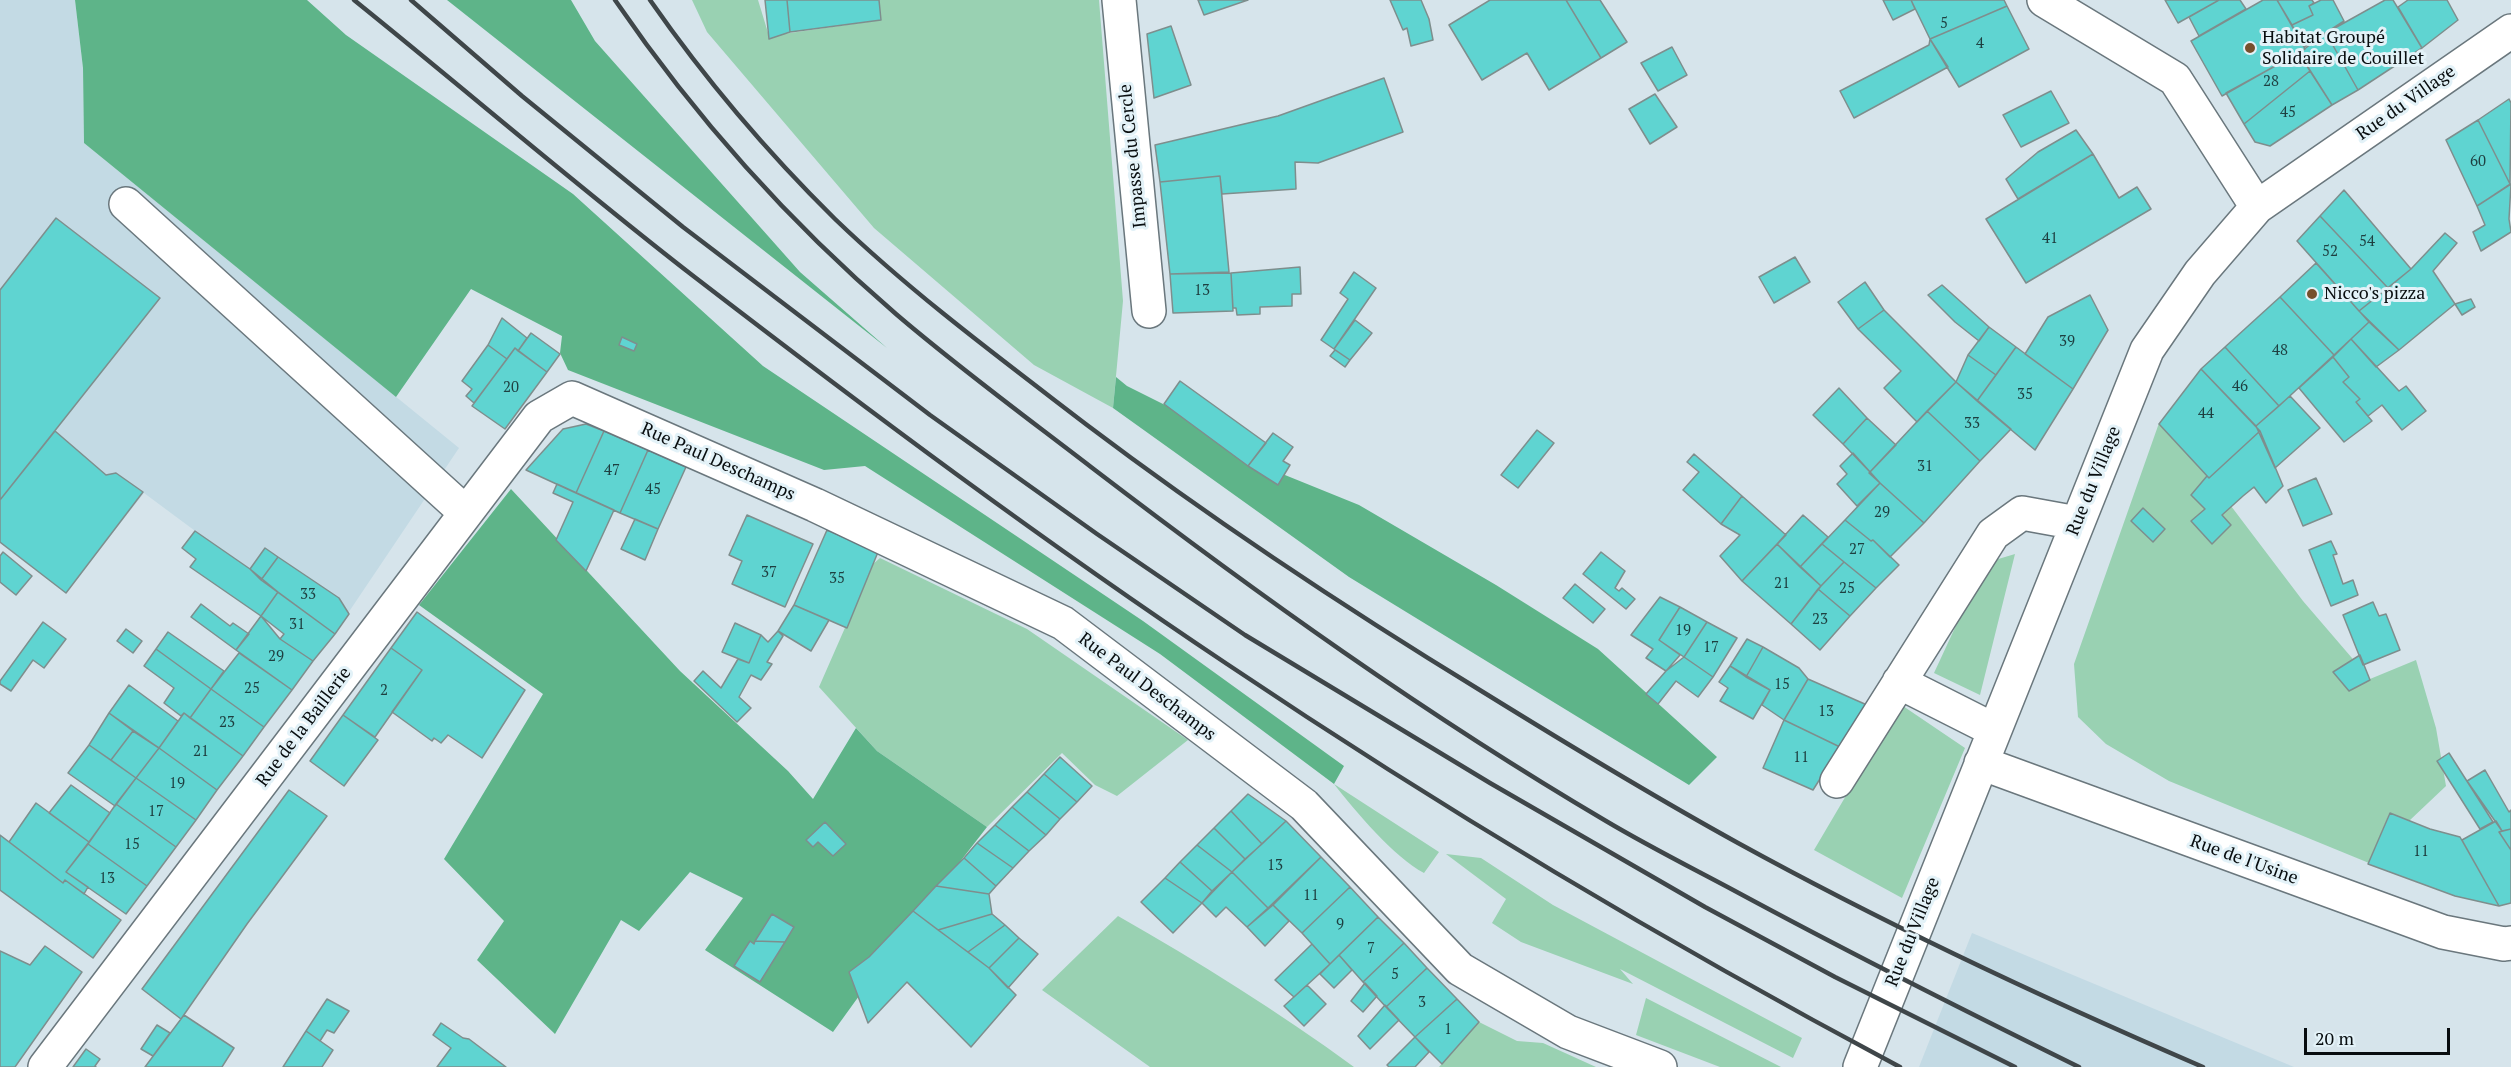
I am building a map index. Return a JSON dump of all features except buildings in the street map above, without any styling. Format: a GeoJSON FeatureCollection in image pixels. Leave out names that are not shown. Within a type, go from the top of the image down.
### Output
{"type":"FeatureCollection","features":[{"type":"Feature","properties":{"kind":"street","name":"Impasse du Cercle"},"geometry":{"type":"LineString","coordinates":[[1119,0],[1149,311]]}},
{"type":"Feature","properties":{"kind":"street"},"geometry":{"type":"LineString","coordinates":[[2044,0],[2175,79],[2257,207]]}},
{"type":"Feature","properties":{"kind":"street","name":"Rue du Village"},"geometry":{"type":"LineString","coordinates":[[1860,1067],[2147,350],[2200,273],[2257,207],[2511,31]]}},
{"type":"Feature","properties":{"kind":"street"},"geometry":{"type":"LineString","coordinates":[[126,204],[466,513]]}},
{"type":"Feature","properties":{"kind":"street","name":"Rue de la Baillerie"},"geometry":{"type":"LineString","coordinates":[[45,1067],[539,417],[572,398]]}},
{"type":"Feature","properties":{"kind":"street","name":"Rue Paul Deschamps"},"geometry":{"type":"LineString","coordinates":[[572,398],[815,505],[1063,623],[1304,805],[1460,969],[1568,1032],[1660,1067]]}},
{"type":"Feature","properties":{"kind":"street"},"geometry":{"type":"LineString","coordinates":[[1837,781],[1993,534],[2022,513],[2077,523]]}},
{"type":"Feature","properties":{"kind":"street"},"geometry":{"type":"LineString","coordinates":[[1899,682],[1994,730]]}},
{"type":"Feature","properties":{"kind":"street","name":"Rue de l'Usine"},"geometry":{"type":"LineString","coordinates":[[1981,763],[2444,932],[2504,944],[2511,943]]}},
{"type":"Feature","properties":{"kind":"shaded area"},"geometry":{"type":"Polygon","coordinates":[[[0,0],[75,0],[83,68],[84,143],[459,448],[334,634],[144,493],[66,593],[0,543],[0,0]]]}},
{"type":"Feature","properties":{"kind":"shaded area"},"geometry":{"type":"Polygon","coordinates":[[[1972,933],[2294,1067],[1919,1067],[1972,933]]]}},
{"type":"Feature","properties":{"kind":"green space"},"geometry":{"type":"Polygon","coordinates":[[[75,0],[307,0],[346,35],[573,194],[763,366],[1143,621],[1344,766],[1334,784],[1160,654],[865,466],[824,470],[568,370],[560,353],[562,336],[471,289],[396,397],[84,143],[83,68],[75,0]]]}},
{"type":"Feature","properties":{"kind":"green space"},"geometry":{"type":"Polygon","coordinates":[[[447,0],[571,0],[595,41],[800,272],[887,348],[447,0]]]}},
{"type":"Feature","properties":{"kind":"green space"},"geometry":{"type":"Polygon","coordinates":[[[692,0],[758,0],[769,36],[881,20],[879,0],[1099,0],[1123,301],[1113,408],[1034,365],[874,228],[707,32],[692,0]]]}},
{"type":"Feature","properties":{"kind":"green space"},"geometry":{"type":"Polygon","coordinates":[[[1116,377],[1127,386],[1195,420],[1280,473],[1359,505],[1496,585],[1598,649],[1717,757],[1689,785],[1349,577],[1113,408],[1116,377]]]}},
{"type":"Feature","properties":{"kind":"green space"},"geometry":{"type":"Polygon","coordinates":[[[2159,423],[2209,477],[2303,601],[2370,679],[2416,660],[2436,728],[2446,786],[2409,821],[2389,814],[2369,863],[2169,781],[2106,744],[2078,717],[2074,664],[2159,423]]]}},
{"type":"Feature","properties":{"kind":"green space"},"geometry":{"type":"Polygon","coordinates":[[[511,489],[680,671],[788,771],[813,799],[856,728],[877,751],[987,827],[903,935],[833,1032],[705,950],[743,898],[690,872],[639,931],[621,920],[555,1034],[477,960],[504,921],[444,859],[543,694],[419,605],[511,489]]]}},
{"type":"Feature","properties":{"kind":"green space"},"geometry":{"type":"Polygon","coordinates":[[[2015,554],[1980,695],[1934,673],[1985,563],[2015,554]]]}},
{"type":"Feature","properties":{"kind":"green space"},"geometry":{"type":"Polygon","coordinates":[[[880,558],[1027,629],[1188,740],[1117,796],[1095,785],[1062,753],[987,827],[877,751],[819,687],[873,564],[880,558]]]}},
{"type":"Feature","properties":{"kind":"green space"},"geometry":{"type":"Polygon","coordinates":[[[1900,704],[1965,748],[1902,898],[1814,850],[1900,704]]]}},
{"type":"Feature","properties":{"kind":"green space"},"geometry":{"type":"Polygon","coordinates":[[[1334,784],[1439,852],[1424,873],[1412,866],[1388,845],[1334,784]]]}},
{"type":"Feature","properties":{"kind":"green space"},"geometry":{"type":"Polygon","coordinates":[[[1446,854],[1481,858],[1553,905],[1802,1038],[1793,1058],[1620,969],[1633,984],[1521,942],[1492,923],[1506,899],[1446,854]]]}},
{"type":"Feature","properties":{"kind":"green space"},"geometry":{"type":"Polygon","coordinates":[[[1118,916],[1238,988],[1354,1067],[1150,1067],[1042,990],[1118,916]]]}},
{"type":"Feature","properties":{"kind":"green space"},"geometry":{"type":"Polygon","coordinates":[[[1646,998],[1781,1067],[1720,1067],[1636,1035],[1646,998]]]}},
{"type":"Feature","properties":{"kind":"green space"},"geometry":{"type":"Polygon","coordinates":[[[1479,1022],[1517,1041],[1543,1043],[1596,1067],[1439,1067],[1479,1022]]]}},
{"type":"Feature","properties":{"kind":"railway"},"geometry":{"type":"LineString","coordinates":[[354,0],[692,275],[956,474],[1159,618],[1391,771],[1558,874],[1728,973],[1900,1067]]}},
{"type":"Feature","properties":{"kind":"railway"},"geometry":{"type":"LineString","coordinates":[[411,0],[522,96],[683,227],[930,415],[1097,534],[1245,635],[1490,783],[1705,907],[1835,977],[2015,1067]]}},
{"type":"Feature","properties":{"kind":"railway"},"geometry":{"type":"LineString","coordinates":[[615,0],[711,127],[781,205],[856,279],[968,373],[1279,607],[1473,739],[1606,821],[1820,936],[2079,1067]]}},
{"type":"Feature","properties":{"kind":"railway"},"geometry":{"type":"LineString","coordinates":[[650,0],[715,86],[761,141],[810,194],[865,247],[926,300],[1022,376],[1232,530],[1432,661],[1609,769],[1738,843],[1968,961],[2203,1067]]}},
{"type":"Feature","properties":{"kind":"place","name":"Habitat Groupé Solidaire de Couillet"},"geometry":{"type":"Point","coordinates":[2250,48]}},
{"type":"Feature","properties":{"kind":"place","name":"Nicco's pizza"},"geometry":{"type":"Point","coordinates":[2312,294]}}]}
